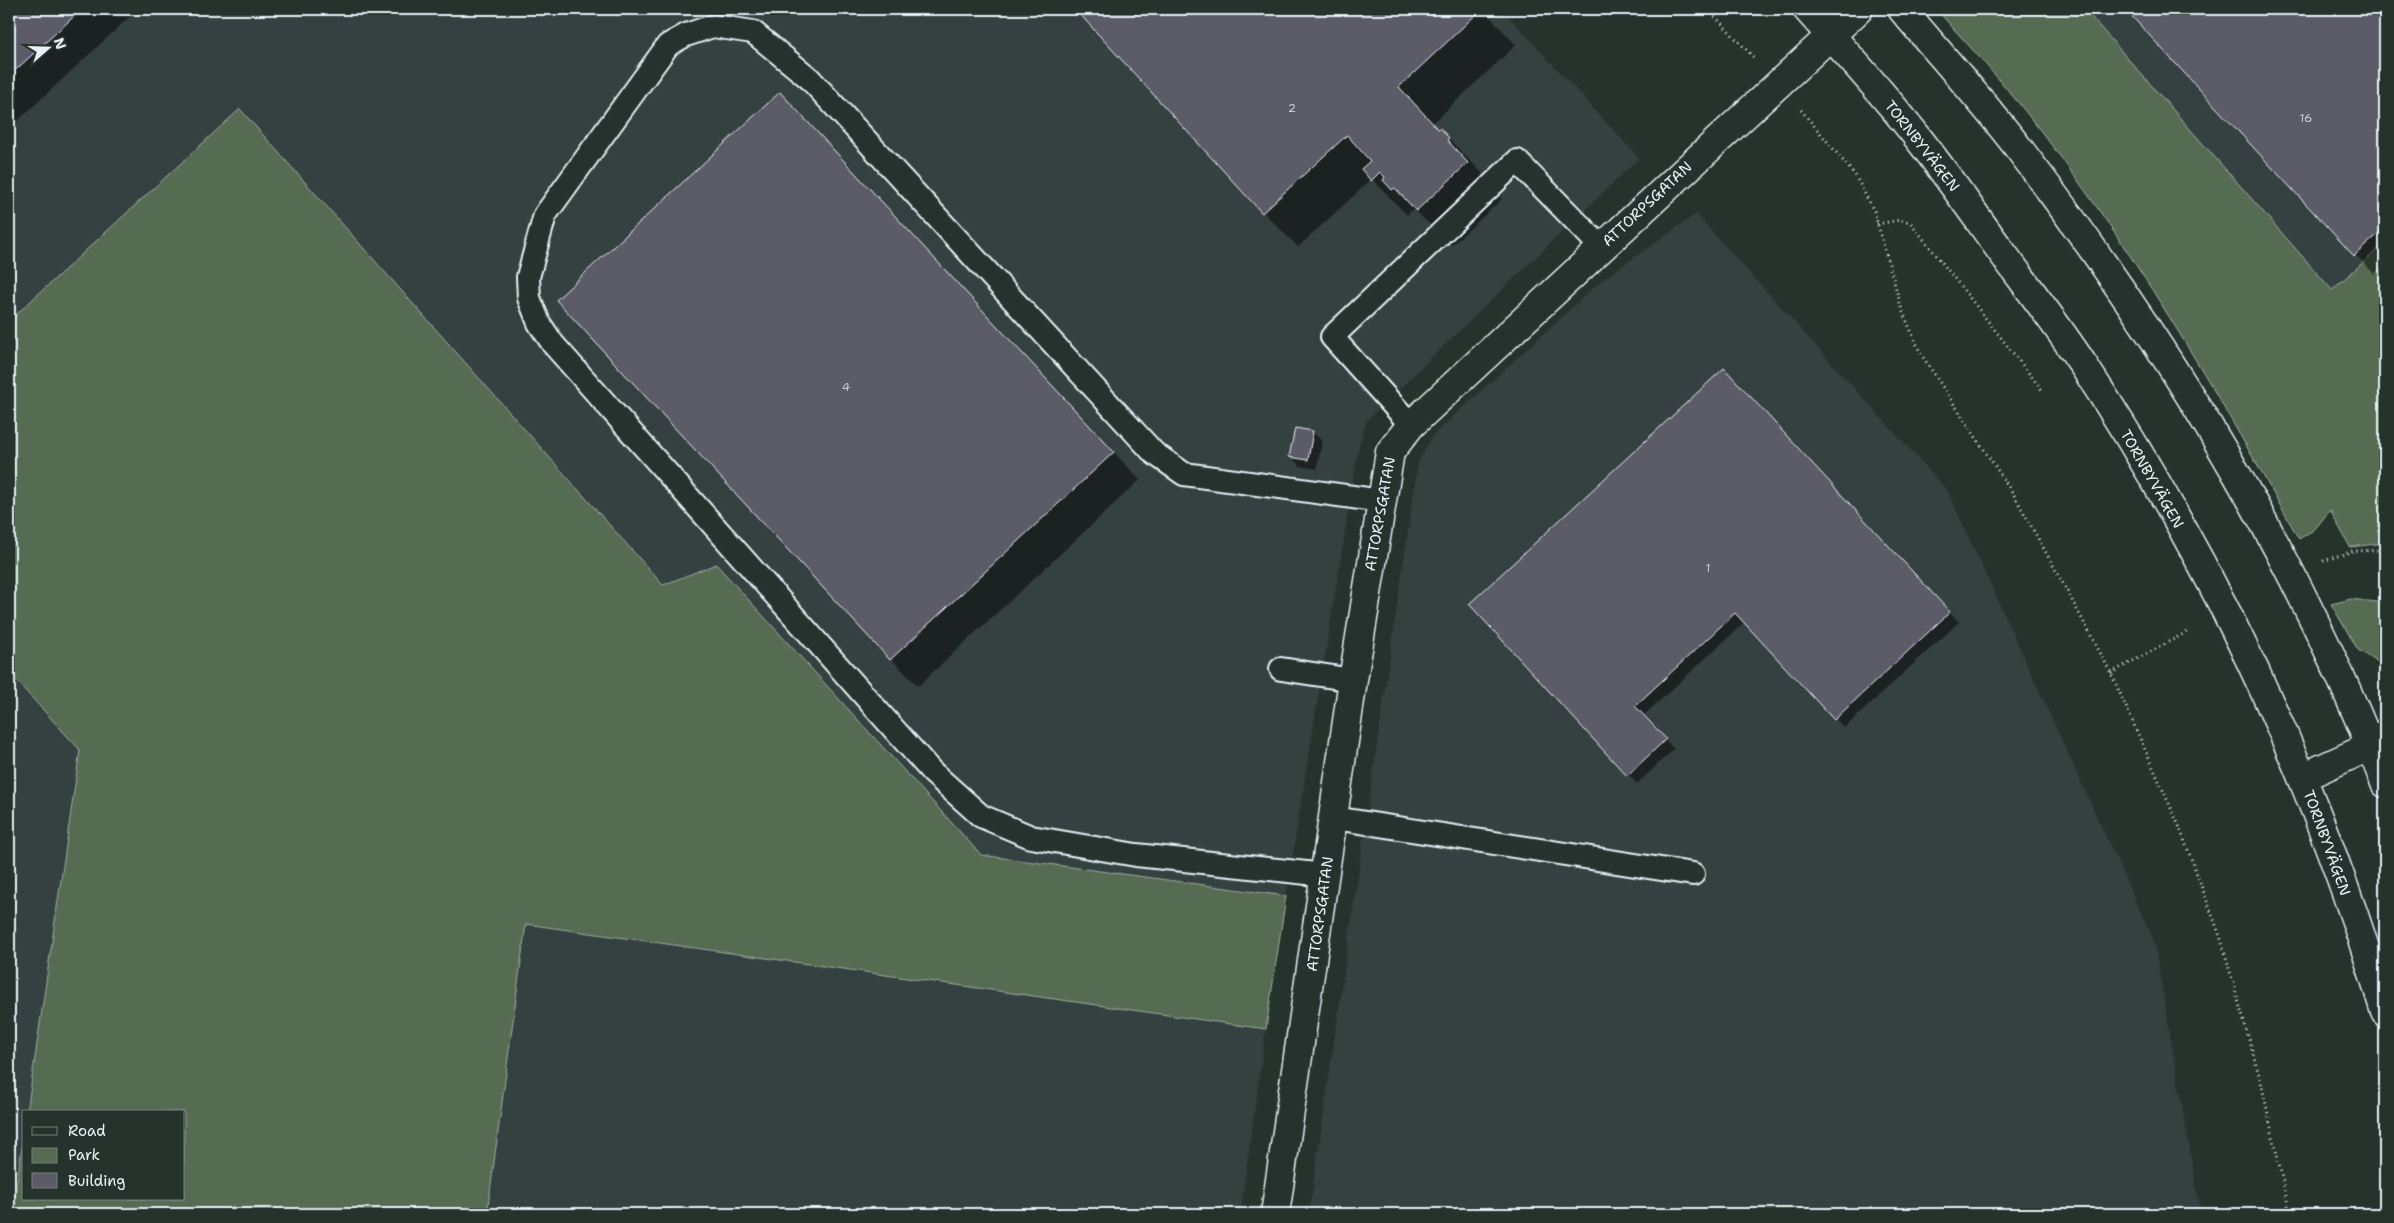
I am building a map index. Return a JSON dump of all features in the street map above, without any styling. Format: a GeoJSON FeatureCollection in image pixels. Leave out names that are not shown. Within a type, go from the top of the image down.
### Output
{"type":"FeatureCollection","features":[{"type":"Feature","properties":{"kind":"main road","name":"TORNBYVÄGEN"},"geometry":{"type":"LineString","coordinates":[[1807,9],[1920,141],[2088,372],[2177,519],[2240,637],[2303,777],[2368,954],[2385,1012]]}},
{"type":"Feature","properties":{"kind":"main road","name":"ATTORPSGATAN"},"geometry":{"type":"LineString","coordinates":[[1275,1214],[1353,680],[1390,452],[1411,425],[1829,34],[1859,9]]}},
{"type":"Feature","properties":{"kind":"main road"},"geometry":{"type":"LineString","coordinates":[[1902,9],[2019,149],[2114,279],[2184,387],[2238,476],[2380,742],[2385,784]]}},
{"type":"Feature","properties":{"kind":"main road"},"geometry":{"type":"LineString","coordinates":[[2303,777],[2380,742]]}},
{"type":"Feature","properties":{"kind":"lane"},"geometry":{"type":"LineString","coordinates":[[1326,875],[1136,855],[1069,844],[1031,837],[981,816],[932,772],[553,344],[539,323],[529,298],[528,277],[545,215],[668,45],[686,35],[713,26],[753,32],[809,78],[1154,452],[1184,474],[1382,501]]}},
{"type":"Feature","properties":{"kind":"lane"},"geometry":{"type":"LineString","coordinates":[[1411,425],[1332,338],[1517,161],[1601,248]]}},
{"type":"Feature","properties":{"kind":"lane"},"geometry":{"type":"LineString","coordinates":[[1281,669],[1353,680]]}},
{"type":"Feature","properties":{"kind":"lane"},"geometry":{"type":"LineString","coordinates":[[1334,818],[1693,874]]}},
{"type":"Feature","properties":{"kind":"path"},"geometry":{"type":"LineString","coordinates":[[1708,9],[1777,83],[1855,176],[1874,211],[1902,310],[1921,354],[2014,495],[2111,673],[2179,826],[2220,936],[2261,1082],[2290,1214]]}},
{"type":"Feature","properties":{"kind":"path"},"geometry":{"type":"LineString","coordinates":[[1877,224],[1900,220],[1911,223],[2042,390]]}},
{"type":"Feature","properties":{"kind":"path"},"geometry":{"type":"LineString","coordinates":[[2321,562],[2353,551],[2385,550]]}},
{"type":"Feature","properties":{"kind":"path"},"geometry":{"type":"LineString","coordinates":[[2111,673],[2186,632]]}},
{"type":"Feature","properties":{"kind":"shaded area"},"geometry":{"type":"Polygon","coordinates":[[[9,9],[1502,9],[1639,158],[1367,420],[1359,445],[1286,896],[981,855],[716,564],[664,585],[240,109],[9,321],[9,9]]]}},
{"type":"Feature","properties":{"kind":"shaded area"},"geometry":{"type":"Polygon","coordinates":[[[2084,9],[2385,9],[2385,243],[2332,291],[2084,9]]]}},
{"type":"Feature","properties":{"kind":"shaded area"},"geometry":{"type":"Polygon","coordinates":[[[1696,214],[1947,490],[2154,941],[2201,1214],[1309,1214],[1418,462],[1433,435],[1602,280],[1696,214]]]}},
{"type":"Feature","properties":{"kind":"shaded area"},"geometry":{"type":"Polygon","coordinates":[[[9,673],[80,750],[27,1110],[22,1110],[22,1147],[12,1214],[9,1214],[9,673]]]}},
{"type":"Feature","properties":{"kind":"shaded area"},"geometry":{"type":"Polygon","coordinates":[[[525,924],[1266,1029],[1240,1214],[487,1214],[525,924]]]}},
{"type":"Feature","properties":{"kind":"green space"},"geometry":{"type":"Polygon","coordinates":[[[1936,9],[2084,9],[2332,290],[2385,243],[2385,543],[2350,547],[2330,510],[2315,529],[2299,539],[2203,371],[2098,209],[2061,157],[2021,106],[1936,9]]]}},
{"type":"Feature","properties":{"kind":"green space"},"geometry":{"type":"Polygon","coordinates":[[[240,109],[663,585],[716,564],[981,855],[1286,896],[1266,1029],[526,924],[487,1214],[12,1214],[22,1147],[22,1200],[185,1200],[185,1110],[27,1110],[80,750],[9,673],[9,321],[240,109]]]}},
{"type":"Feature","properties":{"kind":"green space"},"geometry":{"type":"Polygon","coordinates":[[[2351,599],[2385,603],[2385,666],[2358,650],[2331,604],[2351,599]]]}},
{"type":"Feature","properties":{"kind":"building"},"geometry":{"type":"Polygon","coordinates":[[[9,9],[82,9],[9,76],[9,9]]]}},
{"type":"Feature","properties":{"kind":"building"},"geometry":{"type":"Polygon","coordinates":[[[1075,9],[1482,9],[1399,87],[1438,129],[1440,128],[1449,138],[1447,140],[1468,163],[1416,211],[1395,188],[1392,190],[1383,180],[1385,177],[1380,172],[1371,181],[1361,169],[1370,161],[1347,135],[1262,213],[1075,9]]]}},
{"type":"Feature","properties":{"kind":"building"},"geometry":{"type":"Polygon","coordinates":[[[2125,9],[2385,9],[2385,228],[2354,256],[2125,9]]]}},
{"type":"Feature","properties":{"kind":"building"},"geometry":{"type":"Polygon","coordinates":[[[780,92],[1114,452],[890,660],[556,300],[780,92]]]}},
{"type":"Feature","properties":{"kind":"building"},"geometry":{"type":"Polygon","coordinates":[[[1724,368],[1950,612],[1834,720],[1735,613],[1635,706],[1666,739],[1627,776],[1469,604],[1724,368]]]}},
{"type":"Feature","properties":{"kind":"building"},"geometry":{"type":"Polygon","coordinates":[[[1295,428],[1313,431],[1308,460],[1289,457],[1295,428]]]}},
{"type":"Feature","properties":{"kind":"building"},"geometry":{"type":"Polygon","coordinates":[[[665,1209],[699,1214],[664,1214],[665,1209]]]}}]}
